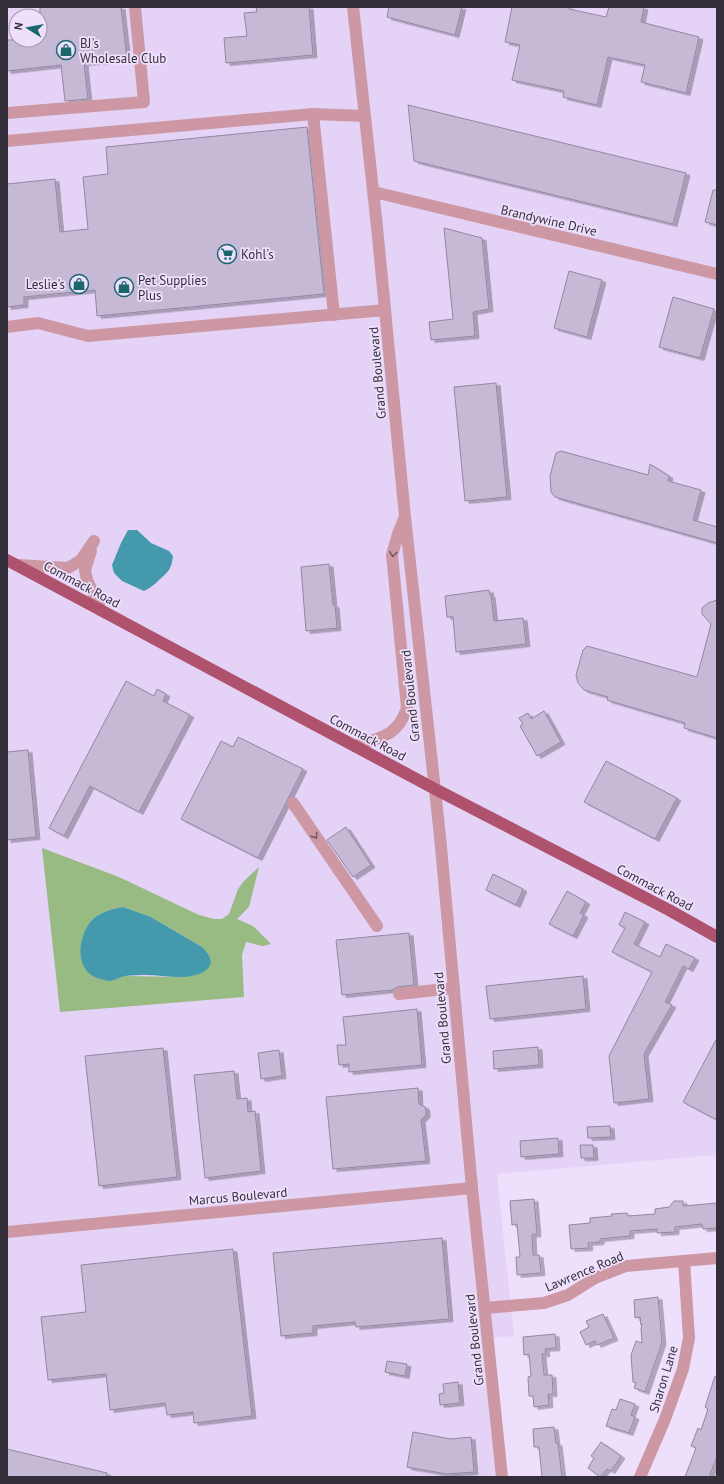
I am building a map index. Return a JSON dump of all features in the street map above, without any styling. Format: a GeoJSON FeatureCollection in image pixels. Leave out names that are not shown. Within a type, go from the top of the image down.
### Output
{"type":"FeatureCollection","features":[{"type":"Feature","properties":{"kind":"main road","name":"Commack Road"},"geometry":{"type":"LineString","coordinates":[[12,562],[435,789],[717,936]]}},
{"type":"Feature","properties":{"kind":"street"},"geometry":{"type":"LineString","coordinates":[[7,113],[144,102],[135,7]]}},
{"type":"Feature","properties":{"kind":"street","name":"Grand Boulevard"},"geometry":{"type":"LineString","coordinates":[[354,7],[364,116],[374,192],[405,518],[435,789],[472,1188],[502,1477]]}},
{"type":"Feature","properties":{"kind":"street"},"geometry":{"type":"LineString","coordinates":[[7,141],[314,114],[364,116]]}},
{"type":"Feature","properties":{"kind":"street"},"geometry":{"type":"LineString","coordinates":[[314,114],[334,315]]}},
{"type":"Feature","properties":{"kind":"street","name":"Brandywine Drive"},"geometry":{"type":"LineString","coordinates":[[374,192],[717,274]]}},
{"type":"Feature","properties":{"kind":"street"},"geometry":{"type":"LineString","coordinates":[[7,327],[38,324],[88,336],[385,310]]}},
{"type":"Feature","properties":{"kind":"street"},"geometry":{"type":"LineString","coordinates":[[355,746],[387,736],[393,732],[404,716],[407,708],[392,555],[398,534],[405,518]]}},
{"type":"Feature","properties":{"kind":"street"},"geometry":{"type":"LineString","coordinates":[[12,562],[68,568],[81,560],[94,541],[85,570],[87,580],[101,610]]}},
{"type":"Feature","properties":{"kind":"street"},"geometry":{"type":"LineString","coordinates":[[293,804],[376,926]]}},
{"type":"Feature","properties":{"kind":"street"},"geometry":{"type":"LineString","coordinates":[[399,994],[454,988]]}},
{"type":"Feature","properties":{"kind":"street","name":"Marcus Boulevard"},"geometry":{"type":"LineString","coordinates":[[7,1232],[472,1188]]}},
{"type":"Feature","properties":{"kind":"street","name":"Lawrence Road"},"geometry":{"type":"LineString","coordinates":[[485,1308],[544,1303],[568,1295],[595,1278],[626,1266],[717,1258]]}},
{"type":"Feature","properties":{"kind":"street","name":"Sharon Lane"},"geometry":{"type":"LineString","coordinates":[[640,1477],[665,1419],[683,1369],[689,1338],[684,1261]]}},
{"type":"Feature","properties":{"kind":"shaded area"},"geometry":{"type":"Polygon","coordinates":[[[7,7],[717,7],[717,1155],[497,1174],[514,1336],[482,1339],[497,1477],[7,1477],[7,7]]]}},
{"type":"Feature","properties":{"kind":"green space"},"geometry":{"type":"Polygon","coordinates":[[[42,848],[119,877],[199,915],[214,919],[222,919],[229,914],[238,889],[259,867],[249,907],[237,919],[253,926],[271,944],[263,946],[246,942],[242,955],[244,997],[60,1012],[42,848]],[[123,907],[107,911],[95,917],[87,927],[81,943],[126,976],[181,977],[202,947],[151,917],[123,907]]]}},
{"type":"Feature","properties":{"kind":"water"},"geometry":{"type":"Polygon","coordinates":[[[128,530],[137,530],[151,543],[169,551],[173,556],[167,572],[154,585],[144,591],[122,581],[114,573],[112,565],[128,530]]]}},
{"type":"Feature","properties":{"kind":"water"},"geometry":{"type":"Polygon","coordinates":[[[123,907],[151,917],[202,947],[210,958],[211,961],[209,967],[200,974],[185,977],[133,975],[123,976],[110,981],[94,977],[85,968],[82,962],[80,949],[83,936],[89,923],[98,915],[109,910],[123,907]]]}},
{"type":"Feature","properties":{"kind":"building","name":"BJ's Wholesale Club"},"geometry":{"type":"Polygon","coordinates":[[[121,7],[127,59],[84,63],[88,99],[65,101],[61,65],[7,71],[7,40],[8,48],[48,48],[48,8],[40,8],[121,7]]]}},
{"type":"Feature","properties":{"kind":"building"},"geometry":{"type":"Polygon","coordinates":[[[256,7],[309,7],[313,55],[226,63],[224,38],[247,36],[244,13],[257,12],[256,7]]]}},
{"type":"Feature","properties":{"kind":"building"},"geometry":{"type":"Polygon","coordinates":[[[389,7],[462,7],[455,35],[387,17],[389,7]]]}},
{"type":"Feature","properties":{"kind":"building"},"geometry":{"type":"Polygon","coordinates":[[[512,7],[570,7],[569,9],[606,17],[609,7],[644,7],[641,22],[699,37],[686,93],[641,82],[645,65],[608,57],[597,105],[563,97],[564,91],[512,80],[520,45],[505,42],[512,7]]]}},
{"type":"Feature","properties":{"kind":"building"},"geometry":{"type":"Polygon","coordinates":[[[408,105],[686,173],[673,224],[414,161],[408,105]]]}},
{"type":"Feature","properties":{"kind":"building"},"geometry":{"type":"Polygon","coordinates":[[[307,127],[324,294],[97,316],[95,290],[24,297],[24,305],[7,307],[7,184],[55,179],[60,232],[88,229],[83,177],[108,174],[106,147],[307,127]]]}},
{"type":"Feature","properties":{"kind":"building"},"geometry":{"type":"Polygon","coordinates":[[[713,190],[717,190],[717,225],[705,222],[713,190]]]}},
{"type":"Feature","properties":{"kind":"building"},"geometry":{"type":"Polygon","coordinates":[[[444,228],[482,238],[489,309],[473,312],[475,336],[431,340],[429,322],[453,319],[444,228]]]}},
{"type":"Feature","properties":{"kind":"building"},"geometry":{"type":"Polygon","coordinates":[[[569,271],[602,280],[587,337],[554,328],[569,271]]]}},
{"type":"Feature","properties":{"kind":"building"},"geometry":{"type":"Polygon","coordinates":[[[673,297],[714,309],[700,358],[659,347],[673,297]]]}},
{"type":"Feature","properties":{"kind":"building"},"geometry":{"type":"Polygon","coordinates":[[[496,383],[507,497],[465,501],[454,387],[496,383]]]}},
{"type":"Feature","properties":{"kind":"building"},"geometry":{"type":"Polygon","coordinates":[[[561,451],[648,475],[650,464],[669,476],[668,481],[701,490],[693,520],[717,527],[717,543],[555,497],[551,492],[550,476],[556,453],[561,451]]]}},
{"type":"Feature","properties":{"kind":"building"},"geometry":{"type":"Polygon","coordinates":[[[329,564],[337,628],[306,631],[301,567],[329,564]]]}},
{"type":"Feature","properties":{"kind":"building"},"geometry":{"type":"Polygon","coordinates":[[[489,590],[494,621],[523,618],[526,644],[456,652],[453,617],[447,617],[445,596],[489,590]]]}},
{"type":"Feature","properties":{"kind":"building"},"geometry":{"type":"Polygon","coordinates":[[[717,600],[717,738],[684,728],[685,723],[607,700],[608,697],[584,690],[578,683],[576,675],[583,650],[587,646],[697,677],[711,624],[702,614],[702,608],[708,603],[717,600]]]}},
{"type":"Feature","properties":{"kind":"building"},"geometry":{"type":"Polygon","coordinates":[[[126,681],[154,696],[157,689],[166,694],[163,701],[190,715],[139,812],[90,786],[64,836],[49,828],[126,681]]]}},
{"type":"Feature","properties":{"kind":"building"},"geometry":{"type":"Polygon","coordinates":[[[544,711],[561,742],[537,756],[520,726],[523,724],[519,718],[528,713],[531,719],[544,711]]]}},
{"type":"Feature","properties":{"kind":"building"},"geometry":{"type":"Polygon","coordinates":[[[238,737],[303,769],[258,858],[181,819],[221,741],[233,747],[238,737]]]}},
{"type":"Feature","properties":{"kind":"building"},"geometry":{"type":"Polygon","coordinates":[[[28,750],[36,837],[7,840],[7,752],[28,750]]]}},
{"type":"Feature","properties":{"kind":"building"},"geometry":{"type":"Polygon","coordinates":[[[606,761],[677,798],[655,839],[584,802],[606,761]]]}},
{"type":"Feature","properties":{"kind":"building"},"geometry":{"type":"Polygon","coordinates":[[[346,827],[371,865],[353,877],[327,840],[346,827]]]}},
{"type":"Feature","properties":{"kind":"building"},"geometry":{"type":"Polygon","coordinates":[[[493,874],[523,889],[516,905],[486,890],[493,874]]]}},
{"type":"Feature","properties":{"kind":"building"},"geometry":{"type":"Polygon","coordinates":[[[567,891],[586,902],[580,913],[584,915],[573,936],[549,924],[567,891]]]}},
{"type":"Feature","properties":{"kind":"building"},"geometry":{"type":"Polygon","coordinates":[[[625,912],[645,922],[634,944],[660,957],[666,944],[695,958],[689,969],[683,966],[665,1002],[672,1005],[644,1054],[649,1099],[614,1103],[609,1056],[652,972],[612,952],[625,928],[619,925],[625,912]]]}},
{"type":"Feature","properties":{"kind":"building"},"geometry":{"type":"Polygon","coordinates":[[[409,933],[414,985],[398,987],[392,990],[342,995],[336,940],[409,933]]]}},
{"type":"Feature","properties":{"kind":"building"},"geometry":{"type":"Polygon","coordinates":[[[583,976],[586,1009],[490,1019],[486,986],[583,976]]]}},
{"type":"Feature","properties":{"kind":"building"},"geometry":{"type":"Polygon","coordinates":[[[417,1009],[422,1065],[349,1072],[349,1064],[339,1065],[337,1045],[346,1045],[343,1017],[417,1009]]]}},
{"type":"Feature","properties":{"kind":"building"},"geometry":{"type":"Polygon","coordinates":[[[717,1038],[717,1120],[683,1102],[717,1038]]]}},
{"type":"Feature","properties":{"kind":"building"},"geometry":{"type":"Polygon","coordinates":[[[538,1047],[539,1065],[494,1069],[493,1051],[538,1047]]]}},
{"type":"Feature","properties":{"kind":"building"},"geometry":{"type":"Polygon","coordinates":[[[163,1048],[177,1177],[99,1186],[85,1056],[163,1048]]]}},
{"type":"Feature","properties":{"kind":"building"},"geometry":{"type":"Polygon","coordinates":[[[279,1050],[282,1076],[261,1079],[258,1053],[279,1050]]]}},
{"type":"Feature","properties":{"kind":"building"},"geometry":{"type":"Polygon","coordinates":[[[234,1071],[237,1099],[247,1098],[248,1112],[255,1111],[261,1171],[205,1178],[194,1075],[234,1071]]]}},
{"type":"Feature","properties":{"kind":"building"},"geometry":{"type":"Polygon","coordinates":[[[418,1088],[419,1104],[425,1107],[426,1110],[426,1115],[421,1120],[426,1161],[333,1169],[326,1097],[418,1088]]]}},
{"type":"Feature","properties":{"kind":"building"},"geometry":{"type":"Polygon","coordinates":[[[610,1126],[611,1137],[588,1138],[587,1127],[610,1126]]]}},
{"type":"Feature","properties":{"kind":"building"},"geometry":{"type":"Polygon","coordinates":[[[558,1138],[559,1154],[521,1157],[520,1141],[558,1138]]]}},
{"type":"Feature","properties":{"kind":"building"},"geometry":{"type":"Polygon","coordinates":[[[580,1145],[593,1145],[594,1158],[581,1158],[580,1145]]]}},
{"type":"Feature","properties":{"kind":"building"},"geometry":{"type":"Polygon","coordinates":[[[534,1199],[537,1234],[532,1235],[533,1255],[539,1255],[541,1273],[517,1275],[516,1257],[520,1257],[517,1224],[512,1225],[510,1201],[534,1199]]]}},
{"type":"Feature","properties":{"kind":"building"},"geometry":{"type":"Polygon","coordinates":[[[674,1201],[683,1201],[683,1206],[717,1203],[717,1228],[703,1229],[702,1224],[675,1227],[675,1232],[657,1233],[657,1229],[630,1231],[630,1236],[600,1239],[600,1242],[588,1243],[589,1248],[571,1249],[569,1225],[590,1223],[590,1218],[612,1216],[611,1214],[627,1213],[628,1216],[655,1214],[655,1209],[669,1207],[674,1201]]]}},
{"type":"Feature","properties":{"kind":"building"},"geometry":{"type":"Polygon","coordinates":[[[442,1238],[449,1319],[356,1327],[355,1322],[313,1326],[313,1333],[281,1336],[273,1253],[442,1238]]]}},
{"type":"Feature","properties":{"kind":"building"},"geometry":{"type":"Polygon","coordinates":[[[233,1249],[252,1416],[194,1423],[193,1412],[167,1415],[165,1403],[110,1410],[106,1374],[48,1380],[41,1317],[86,1312],[81,1265],[233,1249]]]}},
{"type":"Feature","properties":{"kind":"building"},"geometry":{"type":"Polygon","coordinates":[[[658,1297],[662,1342],[645,1392],[634,1388],[636,1383],[633,1382],[631,1355],[636,1341],[642,1343],[642,1324],[641,1325],[640,1317],[635,1318],[634,1300],[658,1297]]]}},
{"type":"Feature","properties":{"kind":"building"},"geometry":{"type":"Polygon","coordinates":[[[603,1314],[614,1338],[597,1345],[595,1341],[586,1345],[580,1332],[589,1327],[586,1321],[603,1314]]]}},
{"type":"Feature","properties":{"kind":"building"},"geometry":{"type":"Polygon","coordinates":[[[555,1334],[556,1348],[545,1349],[546,1354],[542,1354],[544,1375],[552,1375],[553,1394],[548,1394],[549,1405],[534,1407],[533,1396],[529,1396],[528,1377],[531,1376],[529,1354],[524,1355],[523,1337],[555,1334]]]}},
{"type":"Feature","properties":{"kind":"building"},"geometry":{"type":"Polygon","coordinates":[[[387,1361],[407,1364],[405,1376],[385,1372],[387,1361]]]}},
{"type":"Feature","properties":{"kind":"building"},"geometry":{"type":"Polygon","coordinates":[[[715,1376],[717,1377],[717,1457],[709,1477],[685,1477],[696,1448],[691,1446],[698,1428],[701,1430],[708,1409],[705,1407],[715,1376]]]}},
{"type":"Feature","properties":{"kind":"building"},"geometry":{"type":"Polygon","coordinates":[[[458,1382],[460,1403],[440,1405],[439,1394],[444,1393],[443,1384],[458,1382]]]}},
{"type":"Feature","properties":{"kind":"building"},"geometry":{"type":"Polygon","coordinates":[[[620,1399],[635,1404],[631,1415],[635,1417],[629,1433],[606,1426],[612,1409],[616,1410],[620,1399]]]}},
{"type":"Feature","properties":{"kind":"building"},"geometry":{"type":"Polygon","coordinates":[[[554,1427],[556,1443],[558,1443],[562,1477],[542,1477],[539,1447],[534,1447],[533,1429],[554,1427]]]}},
{"type":"Feature","properties":{"kind":"building"},"geometry":{"type":"Polygon","coordinates":[[[413,1432],[451,1439],[471,1437],[474,1472],[447,1474],[407,1467],[413,1432]]]}},
{"type":"Feature","properties":{"kind":"building"},"geometry":{"type":"Polygon","coordinates":[[[601,1442],[621,1456],[611,1471],[607,1469],[600,1477],[588,1468],[594,1458],[591,1456],[601,1442]]]}},
{"type":"Feature","properties":{"kind":"building"},"geometry":{"type":"Polygon","coordinates":[[[7,1449],[107,1473],[107,1477],[7,1477],[7,1449]]]}},
{"type":"Feature","properties":{"kind":"place","name":"BJ's Wholesale Club"},"geometry":{"type":"Point","coordinates":[66,50]}},
{"type":"Feature","properties":{"kind":"place","name":"Kohl's"},"geometry":{"type":"Point","coordinates":[227,254]}},
{"type":"Feature","properties":{"kind":"place","name":"Leslie's"},"geometry":{"type":"Point","coordinates":[79,284]}},
{"type":"Feature","properties":{"kind":"place","name":"Pet Supplies Plus"},"geometry":{"type":"Point","coordinates":[124,287]}}]}
